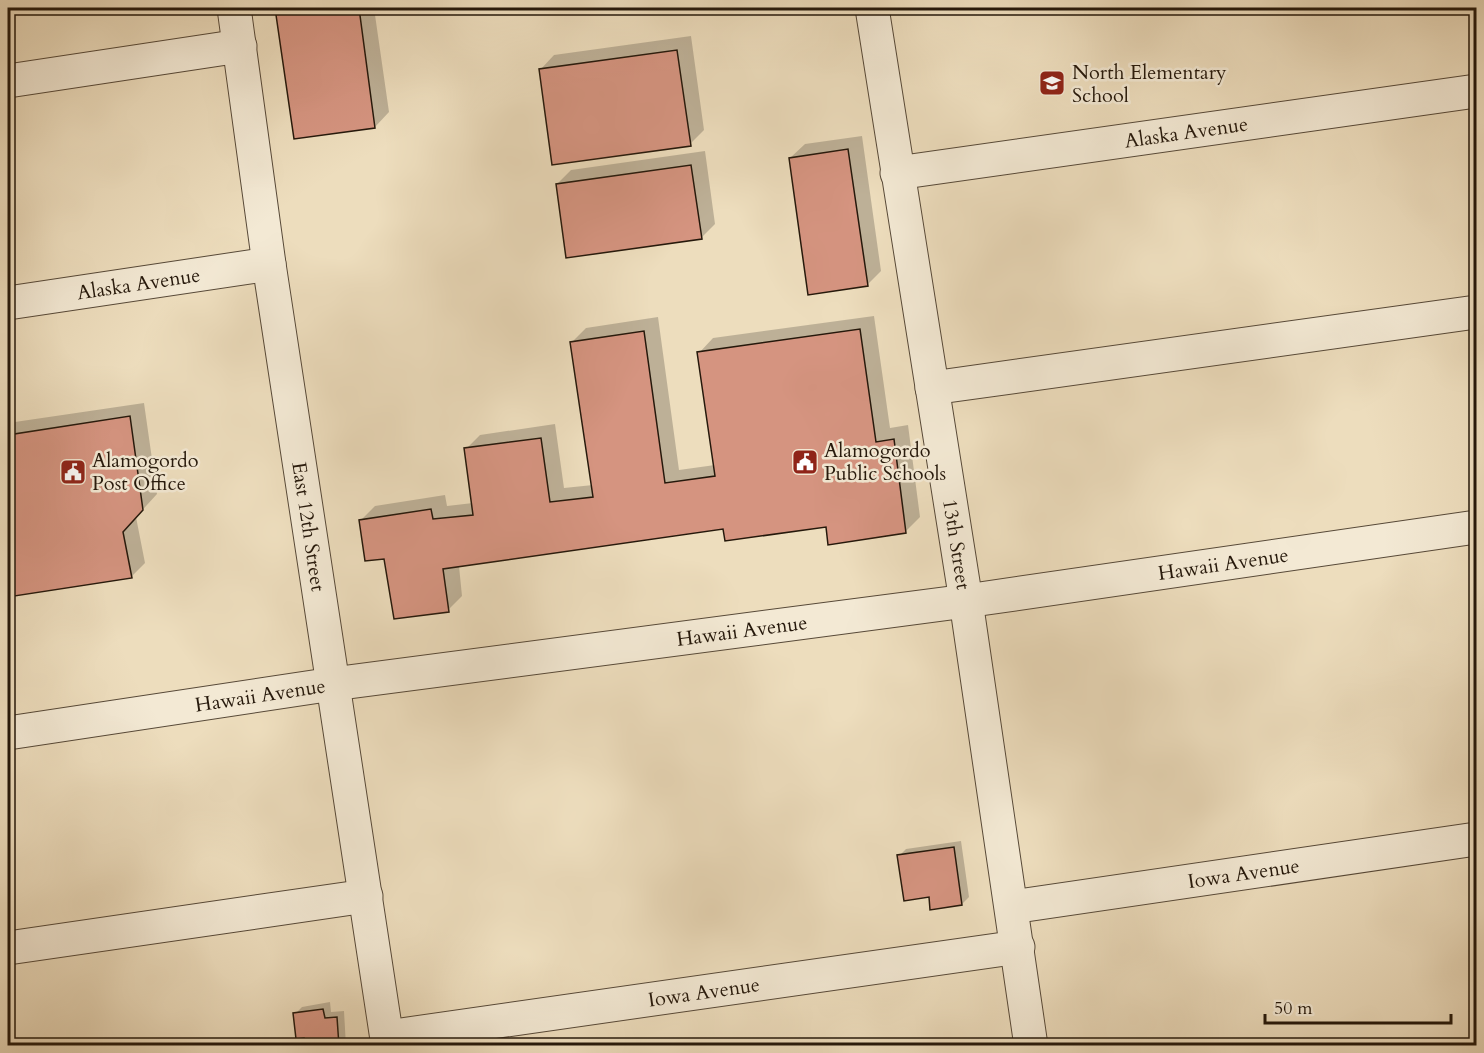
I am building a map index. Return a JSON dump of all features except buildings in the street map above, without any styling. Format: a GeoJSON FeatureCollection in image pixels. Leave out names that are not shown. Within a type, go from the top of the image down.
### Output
{"type":"FeatureCollection","features":[{"type":"Feature","properties":{"kind":"street","name":"East 12th Street"},"geometry":{"type":"LineString","coordinates":[[234,8],[269,264],[388,1041]]}},
{"type":"Feature","properties":{"kind":"street","name":"13th Street"},"geometry":{"type":"LineString","coordinates":[[872,8],[966,601],[1031,1046]]}},
{"type":"Feature","properties":{"kind":"street"},"geometry":{"type":"LineString","coordinates":[[8,81],[240,46]]}},
{"type":"Feature","properties":{"kind":"street","name":"Alaska Avenue"},"geometry":{"type":"LineString","coordinates":[[897,172],[1476,91]]}},
{"type":"Feature","properties":{"kind":"street","name":"Alaska Avenue"},"geometry":{"type":"LineString","coordinates":[[8,303],[269,264]]}},
{"type":"Feature","properties":{"kind":"street"},"geometry":{"type":"LineString","coordinates":[[932,388],[1476,312]]}},
{"type":"Feature","properties":{"kind":"street","name":"Hawaii Avenue"},"geometry":{"type":"LineString","coordinates":[[8,733],[333,684],[966,601],[1476,527]]}},
{"type":"Feature","properties":{"kind":"street","name":"Iowa Avenue"},"geometry":{"type":"LineString","coordinates":[[1012,907],[1476,839]]}},
{"type":"Feature","properties":{"kind":"street"},"geometry":{"type":"LineString","coordinates":[[8,948],[366,896]]}},
{"type":"Feature","properties":{"kind":"street","name":"Iowa Avenue"},"geometry":{"type":"LineString","coordinates":[[388,1041],[1018,947]]}},
{"type":"Feature","properties":{"kind":"place","name":"North Elementary School"},"geometry":{"type":"Point","coordinates":[1052,83]}},
{"type":"Feature","properties":{"kind":"place","name":"Alamogordo Public Schools"},"geometry":{"type":"Point","coordinates":[805,462]}},
{"type":"Feature","properties":{"kind":"place","name":"Alamogordo Post Office"},"geometry":{"type":"Point","coordinates":[73,472]}}]}
